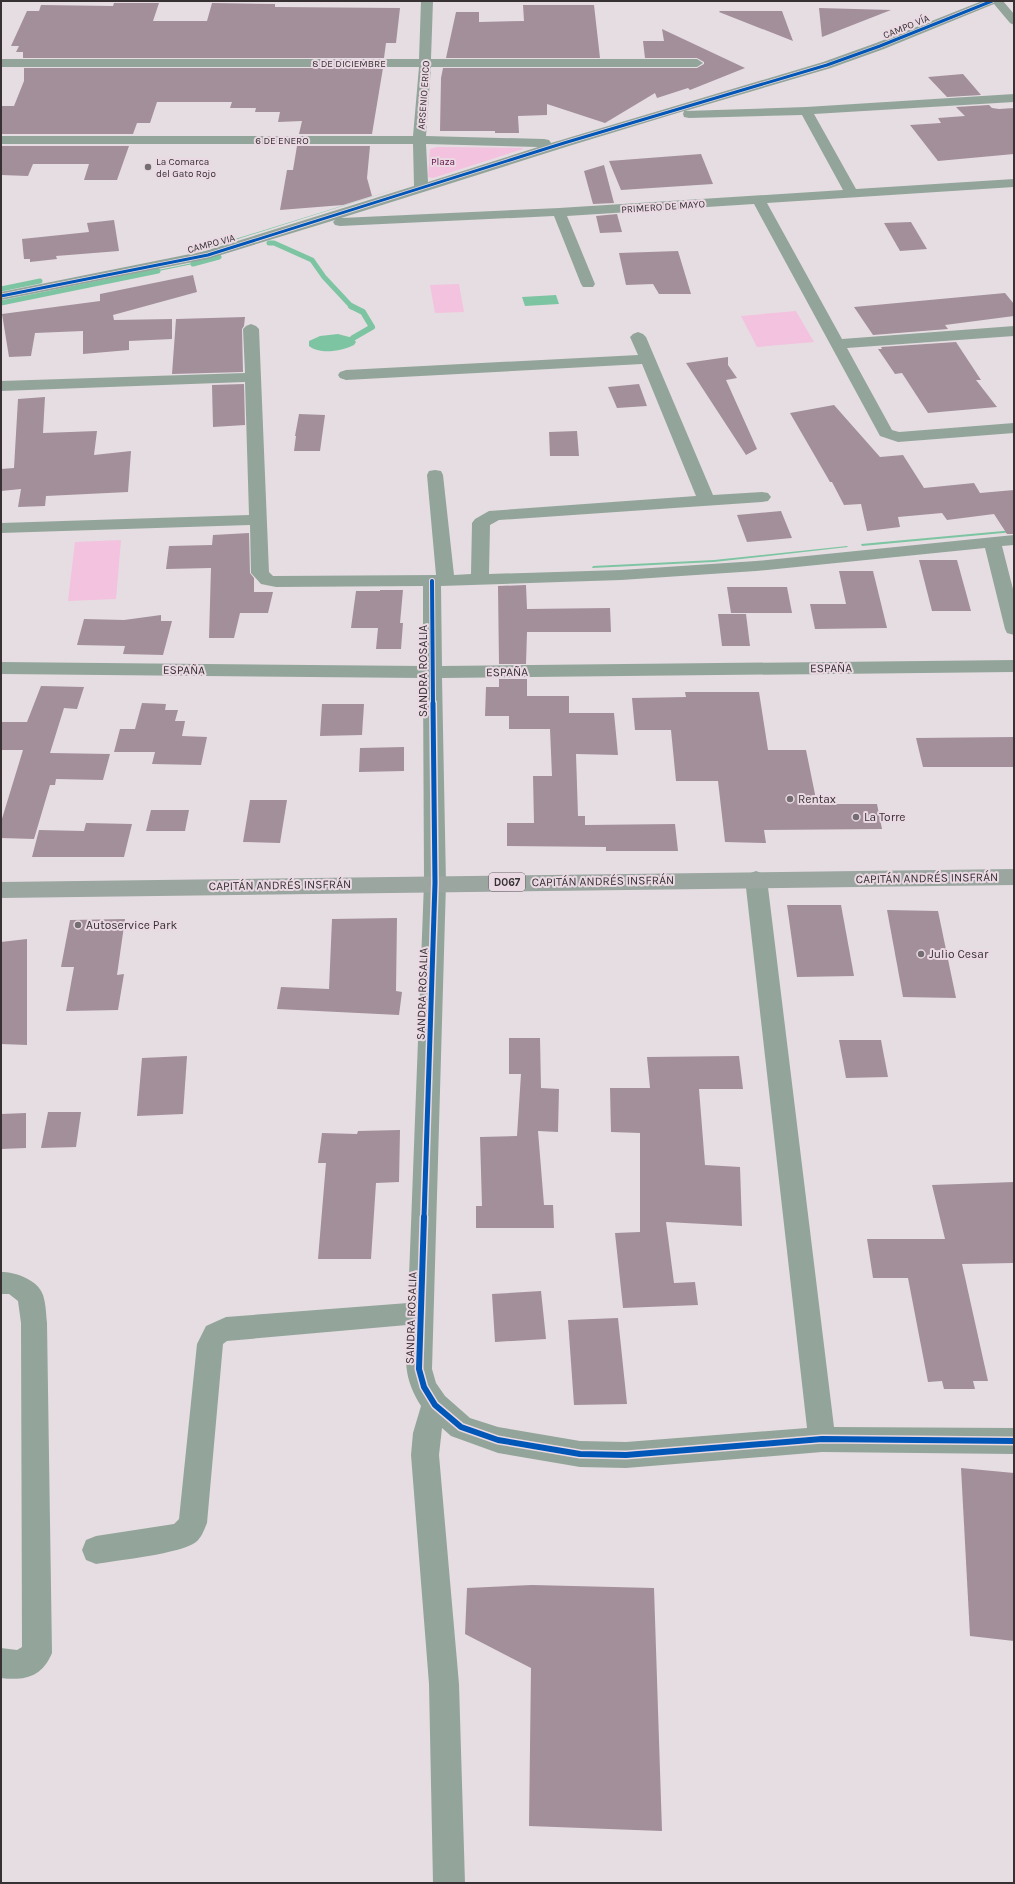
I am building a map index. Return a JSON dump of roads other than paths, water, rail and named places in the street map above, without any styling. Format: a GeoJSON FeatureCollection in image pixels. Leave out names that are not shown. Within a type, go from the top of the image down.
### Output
{"type":"FeatureCollection","features":[{"type":"Feature","properties":{"kind":"main road","name":"CAPITÁN ANDRÉS INSFRÁN"},"geometry":{"type":"LineString","coordinates":[[1,890],[435,883],[1014,877]]}},
{"type":"Feature","properties":{"kind":"street","name":"ARSENIO ERICO"},"geometry":{"type":"LineString","coordinates":[[421,188],[419,140],[425,63],[427,1]]}},
{"type":"Feature","properties":{"kind":"street","name":"CAMPO VÍA"},"geometry":{"type":"LineString","coordinates":[[660,115],[827,65],[880,46],[992,1]]}},
{"type":"Feature","properties":{"kind":"street"},"geometry":{"type":"LineString","coordinates":[[996,1],[1014,21]]}},
{"type":"Feature","properties":{"kind":"street","name":"8 DE DICIEMBRE"},"geometry":{"type":"LineString","coordinates":[[1,63],[697,63]]}},
{"type":"Feature","properties":{"kind":"street"},"geometry":{"type":"LineString","coordinates":[[660,115],[806,111],[1014,98]]}},
{"type":"Feature","properties":{"kind":"street"},"geometry":{"type":"LineString","coordinates":[[806,111],[852,194]]}},
{"type":"Feature","properties":{"kind":"street","name":"CAMPO VIA"},"geometry":{"type":"LineString","coordinates":[[1,296],[208,255],[311,224],[564,143],[660,115]]}},
{"type":"Feature","properties":{"kind":"street","name":"6 DE ENERO"},"geometry":{"type":"LineString","coordinates":[[1,140],[419,140],[564,143]]}},
{"type":"Feature","properties":{"kind":"street","name":"PRIMERO DE MAYO"},"geometry":{"type":"LineString","coordinates":[[311,224],[559,212],[1014,183]]}},
{"type":"Feature","properties":{"kind":"street"},"geometry":{"type":"LineString","coordinates":[[759,200],[837,344],[888,434],[898,438],[1014,428]]}},
{"type":"Feature","properties":{"kind":"street"},"geometry":{"type":"LineString","coordinates":[[559,212],[588,284]]}},
{"type":"Feature","properties":{"kind":"street"},"geometry":{"type":"LineString","coordinates":[[251,330],[260,574],[267,580],[276,582],[439,581],[621,575],[756,566],[1014,540]]}},
{"type":"Feature","properties":{"kind":"street"},"geometry":{"type":"LineString","coordinates":[[837,344],[1014,331]]}},
{"type":"Feature","properties":{"kind":"street"},"geometry":{"type":"LineString","coordinates":[[638,337],[707,501]]}},
{"type":"Feature","properties":{"kind":"street"},"geometry":{"type":"LineString","coordinates":[[346,375],[647,359]]}},
{"type":"Feature","properties":{"kind":"street"},"geometry":{"type":"LineString","coordinates":[[1,386],[253,377]]}},
{"type":"Feature","properties":{"kind":"street","name":"SANDRA ROSALIA"},"geometry":{"type":"LineString","coordinates":[[435,475],[439,581],[433,672],[435,883],[421,1313],[420,1369],[424,1387],[435,1405],[461,1427],[498,1440],[580,1454],[626,1455],[822,1439],[1014,1441]]}},
{"type":"Feature","properties":{"kind":"street"},"geometry":{"type":"LineString","coordinates":[[480,579],[481,523],[495,515],[762,497]]}},
{"type":"Feature","properties":{"kind":"street"},"geometry":{"type":"LineString","coordinates":[[1,528],[257,520]]}},
{"type":"Feature","properties":{"kind":"street"},"geometry":{"type":"LineString","coordinates":[[992,542],[1014,629]]}},
{"type":"Feature","properties":{"kind":"street","name":"ESPAÑA"},"geometry":{"type":"LineString","coordinates":[[1,668],[433,672],[1014,666]]}},
{"type":"Feature","properties":{"kind":"street"},"geometry":{"type":"LineString","coordinates":[[756,880],[822,1439]]}},
{"type":"Feature","properties":{"kind":"street"},"geometry":{"type":"LineString","coordinates":[[1,1283],[7,1282],[20,1287],[30,1295],[34,1323],[37,1653],[31,1661],[22,1666],[1,1663]]}},
{"type":"Feature","properties":{"kind":"street"},"geometry":{"type":"LineString","coordinates":[[96,1550],[176,1537],[185,1534],[190,1529],[193,1523],[210,1344],[212,1338],[218,1332],[226,1329],[421,1313]]}},
{"type":"Feature","properties":{"kind":"street"},"geometry":{"type":"LineString","coordinates":[[435,1405],[427,1433],[424,1455],[444,1684],[449,1883]]}},
{"type":"Feature","properties":{"kind":"waterway"},"geometry":{"type":"LineString","coordinates":[[269,243],[274,243],[312,260],[324,277],[351,306]]}},
{"type":"Feature","properties":{"kind":"waterway"},"geometry":{"type":"LineString","coordinates":[[193,264],[219,257]]}},
{"type":"Feature","properties":{"kind":"waterway"},"geometry":{"type":"LineString","coordinates":[[1,303],[158,271]]}},
{"type":"Feature","properties":{"kind":"waterway"},"geometry":{"type":"LineString","coordinates":[[1,289],[40,281]]}},
{"type":"Feature","properties":{"kind":"waterway"},"geometry":{"type":"LineString","coordinates":[[351,306],[363,312],[372,327],[353,338]]}},
{"type":"Feature","properties":{"kind":"place","name":"La Comarca del Gato Rojo"},"geometry":{"type":"Point","coordinates":[148,167]}},
{"type":"Feature","properties":{"kind":"place","name":"Rentax"},"geometry":{"type":"Point","coordinates":[790,799]}},
{"type":"Feature","properties":{"kind":"place","name":"La Torre"},"geometry":{"type":"Point","coordinates":[856,817]}},
{"type":"Feature","properties":{"kind":"place","name":"Autoservice Park"},"geometry":{"type":"Point","coordinates":[78,925]}},
{"type":"Feature","properties":{"kind":"place","name":"Julio Cesar"},"geometry":{"type":"Point","coordinates":[921,954]}},
{"type":"Feature","properties":{"kind":"park label","name":"Plaza"},"geometry":{"type":"Point","coordinates":[443,161]}}]}
